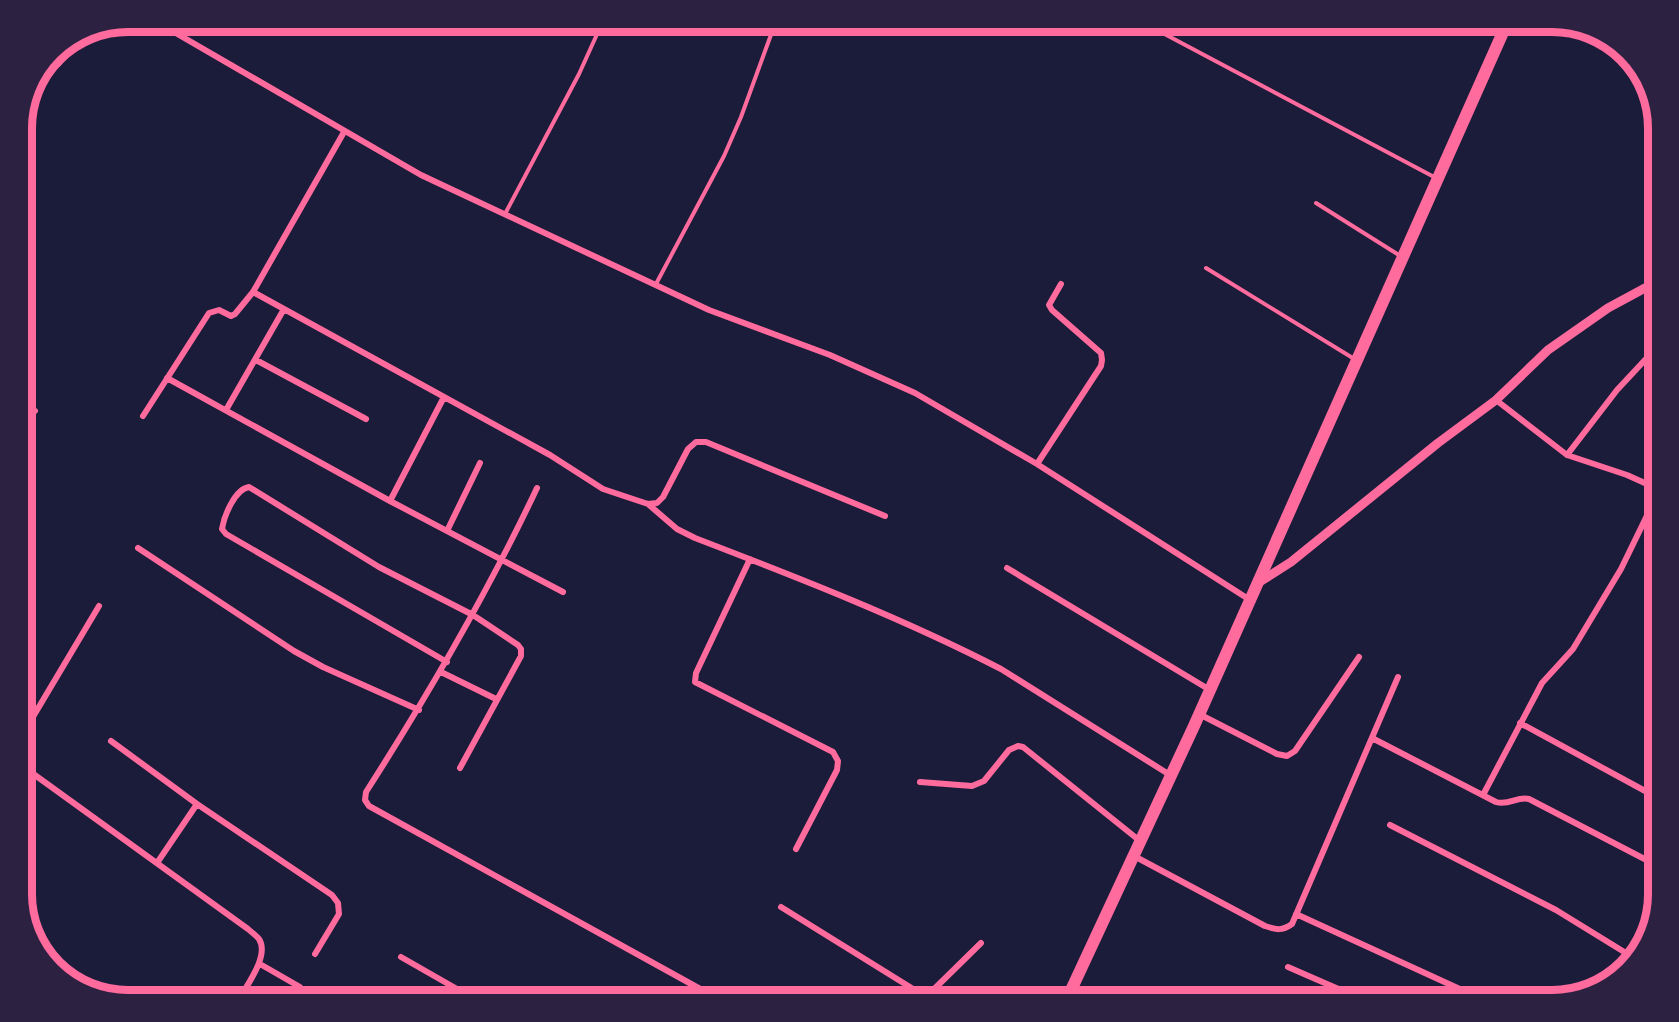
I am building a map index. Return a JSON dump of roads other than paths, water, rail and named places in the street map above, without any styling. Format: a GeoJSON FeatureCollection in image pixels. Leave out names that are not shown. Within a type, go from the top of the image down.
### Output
{"type":"FeatureCollection","features":[{"type":"Feature","properties":{"kind":"main road"},"geometry":{"type":"LineString","coordinates":[[1071,991],[1210,690],[1504,31]]}},
{"type":"Feature","properties":{"kind":"street"},"geometry":{"type":"LineString","coordinates":[[172,31],[421,175],[709,310],[830,355],[915,393],[1037,464],[1250,600]]}},
{"type":"Feature","properties":{"kind":"street"},"geometry":{"type":"LineString","coordinates":[[143,416],[209,313],[214,310],[231,316],[253,292],[344,132]]}},
{"type":"Feature","properties":{"kind":"street"},"geometry":{"type":"LineString","coordinates":[[1037,464],[1101,366],[1102,360],[1101,353],[1049,305],[1061,284]]}},
{"type":"Feature","properties":{"kind":"street"},"geometry":{"type":"LineString","coordinates":[[1258,583],[1291,562],[1438,443],[1496,400],[1548,350],[1608,308],[1647,287]]}},
{"type":"Feature","properties":{"kind":"street"},"geometry":{"type":"LineString","coordinates":[[253,292],[550,455],[603,489],[648,504],[677,529],[849,598],[1001,669],[1171,776]]}},
{"type":"Feature","properties":{"kind":"street"},"geometry":{"type":"LineString","coordinates":[[226,410],[284,309]]}},
{"type":"Feature","properties":{"kind":"street"},"geometry":{"type":"LineString","coordinates":[[1567,455],[1617,390],[1647,357]]}},
{"type":"Feature","properties":{"kind":"street"},"geometry":{"type":"LineString","coordinates":[[256,360],[366,419]]}},
{"type":"Feature","properties":{"kind":"street"},"geometry":{"type":"LineString","coordinates":[[167,378],[390,501],[562,592]]}},
{"type":"Feature","properties":{"kind":"street"},"geometry":{"type":"LineString","coordinates":[[390,501],[444,397]]}},
{"type":"Feature","properties":{"kind":"street"},"geometry":{"type":"LineString","coordinates":[[1496,400],[1567,455],[1627,475],[1647,486]]}},
{"type":"Feature","properties":{"kind":"street"},"geometry":{"type":"LineString","coordinates":[[32,409],[36,411]]}},
{"type":"Feature","properties":{"kind":"street"},"geometry":{"type":"LineString","coordinates":[[648,504],[657,503],[663,497],[688,449],[696,442],[706,442],[885,516]]}},
{"type":"Feature","properties":{"kind":"street"},"geometry":{"type":"LineString","coordinates":[[447,531],[480,463]]}},
{"type":"Feature","properties":{"kind":"street"},"geometry":{"type":"LineString","coordinates":[[447,662],[226,534],[222,529],[223,523],[238,493],[243,488],[249,488],[379,567],[473,615],[518,645],[521,649],[520,656],[459,768]]}},
{"type":"Feature","properties":{"kind":"street"},"geometry":{"type":"LineString","coordinates":[[537,488],[503,560],[473,615],[419,710],[366,792],[366,800],[369,806],[704,991]]}},
{"type":"Feature","properties":{"kind":"street"},"geometry":{"type":"LineString","coordinates":[[1483,795],[1542,683],[1573,649],[1621,568],[1648,513]]}},
{"type":"Feature","properties":{"kind":"street"},"geometry":{"type":"LineString","coordinates":[[138,548],[294,651],[323,667],[419,710]]}},
{"type":"Feature","properties":{"kind":"street"},"geometry":{"type":"LineString","coordinates":[[750,559],[696,673],[696,682],[833,752],[838,761],[837,770],[796,849]]}},
{"type":"Feature","properties":{"kind":"street"},"geometry":{"type":"LineString","coordinates":[[1007,568],[1210,690]]}},
{"type":"Feature","properties":{"kind":"street"},"geometry":{"type":"LineString","coordinates":[[32,719],[99,606]]}},
{"type":"Feature","properties":{"kind":"street"},"geometry":{"type":"LineString","coordinates":[[1199,714],[1277,754],[1287,756],[1295,751],[1359,657]]}},
{"type":"Feature","properties":{"kind":"street"},"geometry":{"type":"LineString","coordinates":[[441,672],[496,699]]}},
{"type":"Feature","properties":{"kind":"street"},"geometry":{"type":"LineString","coordinates":[[1134,856],[1276,930],[1284,930],[1292,924],[1398,678]]}},
{"type":"Feature","properties":{"kind":"street"},"geometry":{"type":"LineString","coordinates":[[1520,723],[1648,792]]}},
{"type":"Feature","properties":{"kind":"street"},"geometry":{"type":"LineString","coordinates":[[1372,738],[1503,804],[1508,804],[1518,798],[1529,799],[1648,861]]}},
{"type":"Feature","properties":{"kind":"street"},"geometry":{"type":"LineString","coordinates":[[111,741],[197,804],[332,895],[338,903],[339,914],[315,954]]}},
{"type":"Feature","properties":{"kind":"street"},"geometry":{"type":"LineString","coordinates":[[920,782],[972,786],[979,784],[984,782],[1010,750],[1018,746],[1023,747],[1141,841]]}},
{"type":"Feature","properties":{"kind":"street"},"geometry":{"type":"LineString","coordinates":[[32,773],[260,940],[262,950],[260,964],[243,991]]}},
{"type":"Feature","properties":{"kind":"street"},"geometry":{"type":"LineString","coordinates":[[156,862],[197,804]]}},
{"type":"Feature","properties":{"kind":"street"},"geometry":{"type":"LineString","coordinates":[[1390,825],[1556,910],[1627,954]]}},
{"type":"Feature","properties":{"kind":"street"},"geometry":{"type":"LineString","coordinates":[[781,907],[912,991]]}},
{"type":"Feature","properties":{"kind":"street"},"geometry":{"type":"LineString","coordinates":[[1296,914],[1464,991]]}},
{"type":"Feature","properties":{"kind":"street"},"geometry":{"type":"LineString","coordinates":[[932,991],[981,943]]}},
{"type":"Feature","properties":{"kind":"street"},"geometry":{"type":"LineString","coordinates":[[401,957],[460,991]]}},
{"type":"Feature","properties":{"kind":"street"},"geometry":{"type":"LineString","coordinates":[[260,964],[300,987],[302,991]]}},
{"type":"Feature","properties":{"kind":"street"},"geometry":{"type":"LineString","coordinates":[[1288,967],[1343,991]]}},
{"type":"Feature","properties":{"kind":"lane"},"geometry":{"type":"LineString","coordinates":[[505,214],[579,74],[598,31]]}},
{"type":"Feature","properties":{"kind":"lane"},"geometry":{"type":"LineString","coordinates":[[655,285],[728,146],[772,31]]}},
{"type":"Feature","properties":{"kind":"lane"},"geometry":{"type":"LineString","coordinates":[[1159,31],[1438,179]]}},
{"type":"Feature","properties":{"kind":"lane"},"geometry":{"type":"LineString","coordinates":[[1316,203],[1403,257]]}},
{"type":"Feature","properties":{"kind":"lane"},"geometry":{"type":"LineString","coordinates":[[1206,268],[1357,361]]}}]}
